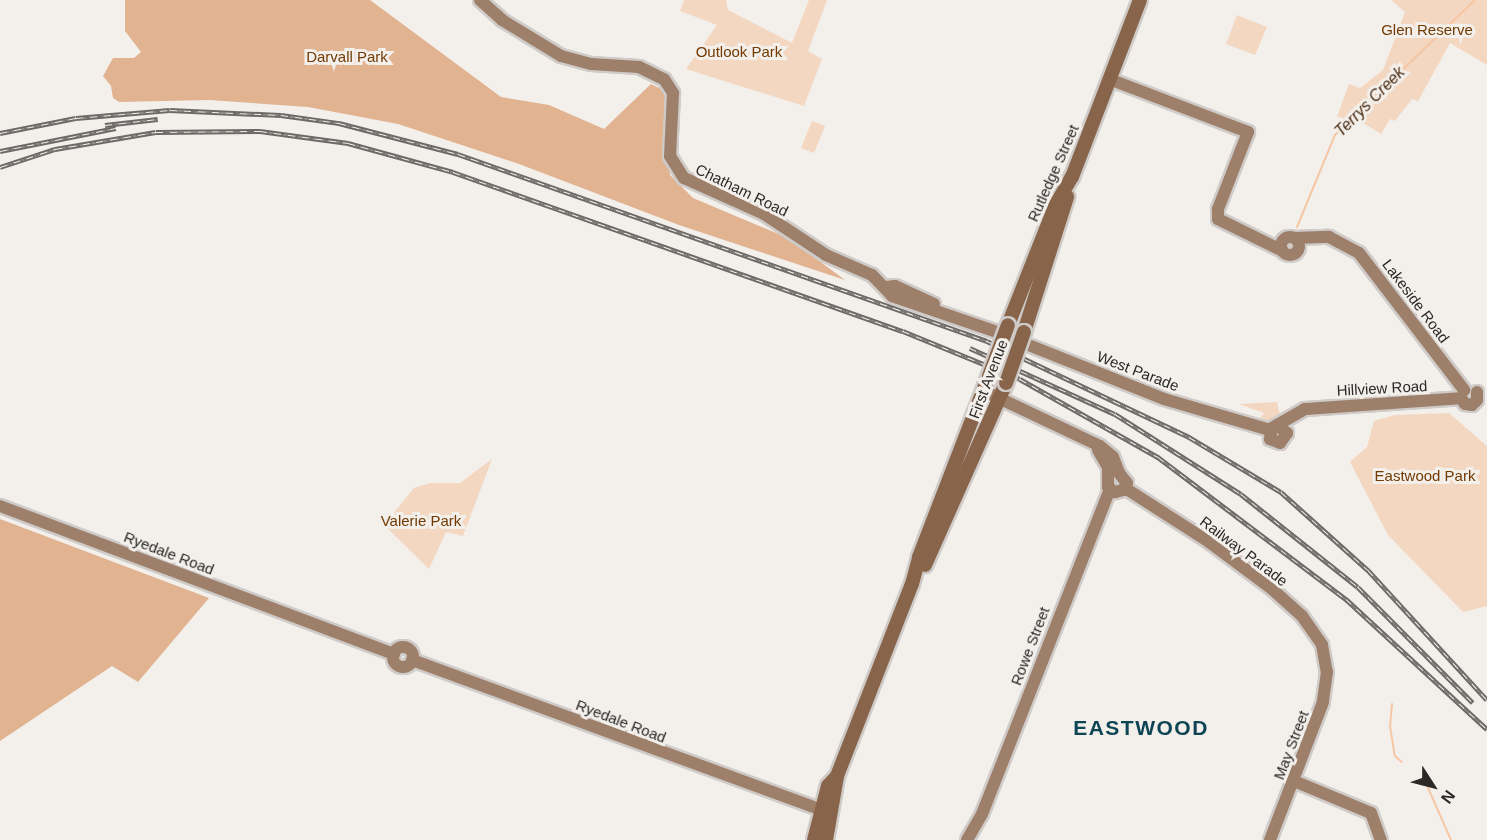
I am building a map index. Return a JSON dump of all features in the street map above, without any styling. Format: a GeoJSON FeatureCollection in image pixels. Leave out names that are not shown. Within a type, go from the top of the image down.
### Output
{"type":"FeatureCollection","features":[{"type":"Feature","properties":{"kind":"main road","name":"Rutledge Street"},"geometry":{"type":"LineString","coordinates":[[1003,328],[1055,206],[1072,177],[1140,0]]}},
{"type":"Feature","properties":{"kind":"main road","name":"First Avenue"},"geometry":{"type":"LineString","coordinates":[[826,840],[837,776],[912,585],[958,497],[1006,383],[1072,177]]}},
{"type":"Feature","properties":{"kind":"main road"},"geometry":{"type":"LineString","coordinates":[[1003,328],[1019,321],[1025,328]]}},
{"type":"Feature","properties":{"kind":"main road","name":"First Avenue"},"geometry":{"type":"LineString","coordinates":[[912,585],[919,558],[984,391],[1003,328]]}},
{"type":"Feature","properties":{"kind":"main road","name":"First Avenue"},"geometry":{"type":"LineString","coordinates":[[814,840],[819,809],[828,786],[837,776]]}},
{"type":"Feature","properties":{"kind":"street","name":"Chatham Road"},"geometry":{"type":"LineString","coordinates":[[480,0],[502,20],[561,56],[591,64],[639,67],[663,79],[673,93],[670,156],[678,173],[699,186],[764,214],[840,263],[872,275],[887,287],[895,286],[965,319],[1003,328]]}},
{"type":"Feature","properties":{"kind":"street","name":"Lakeside Road"},"geometry":{"type":"LineString","coordinates":[[1109,79],[1248,132],[1218,209],[1218,219],[1238,230],[1289,245],[1329,237],[1353,249],[1366,261],[1467,394]]}},
{"type":"Feature","properties":{"kind":"street","name":"West Parade"},"geometry":{"type":"LineString","coordinates":[[1031,346],[1164,399],[1274,428],[1274,442],[1282,442],[1305,409]]}},
{"type":"Feature","properties":{"kind":"street"},"geometry":{"type":"LineString","coordinates":[[1467,394],[1487,384]]}},
{"type":"Feature","properties":{"kind":"street"},"geometry":{"type":"LineString","coordinates":[[984,391],[1000,398],[1089,442],[1109,452],[1119,472],[1127,480],[1125,488],[1118,492],[1108,484],[1107,462],[1089,442]]}},
{"type":"Feature","properties":{"kind":"street","name":"Hillview Road"},"geometry":{"type":"LineString","coordinates":[[1274,428],[1305,409],[1467,394]]}},
{"type":"Feature","properties":{"kind":"street"},"geometry":{"type":"LineString","coordinates":[[1108,484],[1119,472]]}},
{"type":"Feature","properties":{"kind":"street","name":"Rowe Street"},"geometry":{"type":"LineString","coordinates":[[968,840],[982,814],[1108,484]]}},
{"type":"Feature","properties":{"kind":"street","name":"Railway Parade"},"geometry":{"type":"LineString","coordinates":[[1125,488],[1227,554],[1280,596],[1312,628],[1325,657]]}},
{"type":"Feature","properties":{"kind":"street","name":"Ryedale Road"},"geometry":{"type":"LineString","coordinates":[[0,506],[394,654],[400,666],[412,660],[819,809]]}},
{"type":"Feature","properties":{"kind":"street","name":"May Street"},"geometry":{"type":"LineString","coordinates":[[1270,840],[1323,702],[1325,657]]}},
{"type":"Feature","properties":{"kind":"street"},"geometry":{"type":"LineString","coordinates":[[1294,781],[1371,813],[1381,840]]}},
{"type":"Feature","properties":{"kind":"street","name":"Rowe Street"},"geometry":{"type":"LineString","coordinates":[[976,840],[982,814]]}},
{"type":"Feature","properties":{"kind":"green space","name":"Darvall Park"},"geometry":{"type":"Polygon","coordinates":[[[125,0],[370,0],[501,97],[549,105],[604,129],[651,84],[665,91],[670,175],[693,198],[788,238],[845,280],[679,225],[519,164],[398,124],[308,107],[209,100],[119,102],[113,98],[111,86],[103,76],[113,58],[134,58],[141,52],[125,31],[125,0]]]}},
{"type":"Feature","properties":{"kind":"green space","name":"Outlook Park"},"geometry":{"type":"Polygon","coordinates":[[[684,0],[726,0],[728,10],[792,43],[809,0],[827,0],[808,51],[822,59],[804,106],[686,69],[717,25],[680,11],[684,0]]]}},
{"type":"Feature","properties":{"kind":"green space","name":"Glen Reserve"},"geometry":{"type":"Polygon","coordinates":[[[1391,0],[1487,0],[1487,65],[1450,43],[1418,101],[1412,99],[1395,121],[1390,119],[1381,134],[1365,124],[1337,117],[1349,84],[1360,88],[1383,70],[1405,12],[1391,0]]]}},
{"type":"Feature","properties":{"kind":"green space"},"geometry":{"type":"Polygon","coordinates":[[[1237,15],[1267,27],[1255,55],[1226,44],[1237,15]]]}},
{"type":"Feature","properties":{"kind":"green space"},"geometry":{"type":"Polygon","coordinates":[[[812,121],[825,126],[814,153],[801,148],[812,121]]]}},
{"type":"Feature","properties":{"kind":"green space"},"geometry":{"type":"Polygon","coordinates":[[[1277,402],[1280,415],[1269,421],[1260,418],[1264,413],[1239,404],[1277,402]]]}},
{"type":"Feature","properties":{"kind":"green space","name":"Eastwood Park"},"geometry":{"type":"Polygon","coordinates":[[[1449,413],[1487,446],[1487,606],[1463,612],[1388,535],[1350,462],[1367,447],[1374,421],[1395,415],[1449,413]]]}},
{"type":"Feature","properties":{"kind":"green space","name":"Valerie Park"},"geometry":{"type":"Polygon","coordinates":[[[492,459],[463,536],[446,532],[429,569],[384,525],[414,488],[430,483],[460,483],[492,459]]]}},
{"type":"Feature","properties":{"kind":"green space"},"geometry":{"type":"Polygon","coordinates":[[[0,519],[209,598],[138,682],[112,666],[0,741],[0,519]]]}},
{"type":"Feature","properties":{"kind":"waterway","name":"Terrys Creek"},"geometry":{"type":"LineString","coordinates":[[1297,227],[1335,135],[1475,0]]}},
{"type":"Feature","properties":{"kind":"waterway","name":"Terrys Creek"},"geometry":{"type":"LineString","coordinates":[[1392,704],[1390,726],[1395,756],[1402,762]]}},
{"type":"Feature","properties":{"kind":"waterway","name":"Terrys Creek"},"geometry":{"type":"LineString","coordinates":[[1425,781],[1451,840]]}},
{"type":"Feature","properties":{"kind":"railway"},"geometry":{"type":"LineString","coordinates":[[0,133],[76,118],[170,110],[281,115],[339,123],[458,154],[987,341],[1189,437],[1281,492],[1368,570],[1487,700]]}},
{"type":"Feature","properties":{"kind":"railway"},"geometry":{"type":"LineString","coordinates":[[105,125],[158,119]]}},
{"type":"Feature","properties":{"kind":"railway"},"geometry":{"type":"LineString","coordinates":[[0,151],[116,128]]}},
{"type":"Feature","properties":{"kind":"railway"},"geometry":{"type":"LineString","coordinates":[[0,167],[55,149],[156,132],[260,131],[348,143],[453,172],[903,331],[1020,379],[1158,457],[1346,599],[1487,729]]}},
{"type":"Feature","properties":{"kind":"railway"},"geometry":{"type":"LineString","coordinates":[[970,348],[1115,414],[1241,494],[1358,587],[1473,703]]}},
{"type":"Feature","properties":{"kind":"district","name":"EASTWOOD"},"geometry":{"type":"Point","coordinates":[1141,728]}}]}
